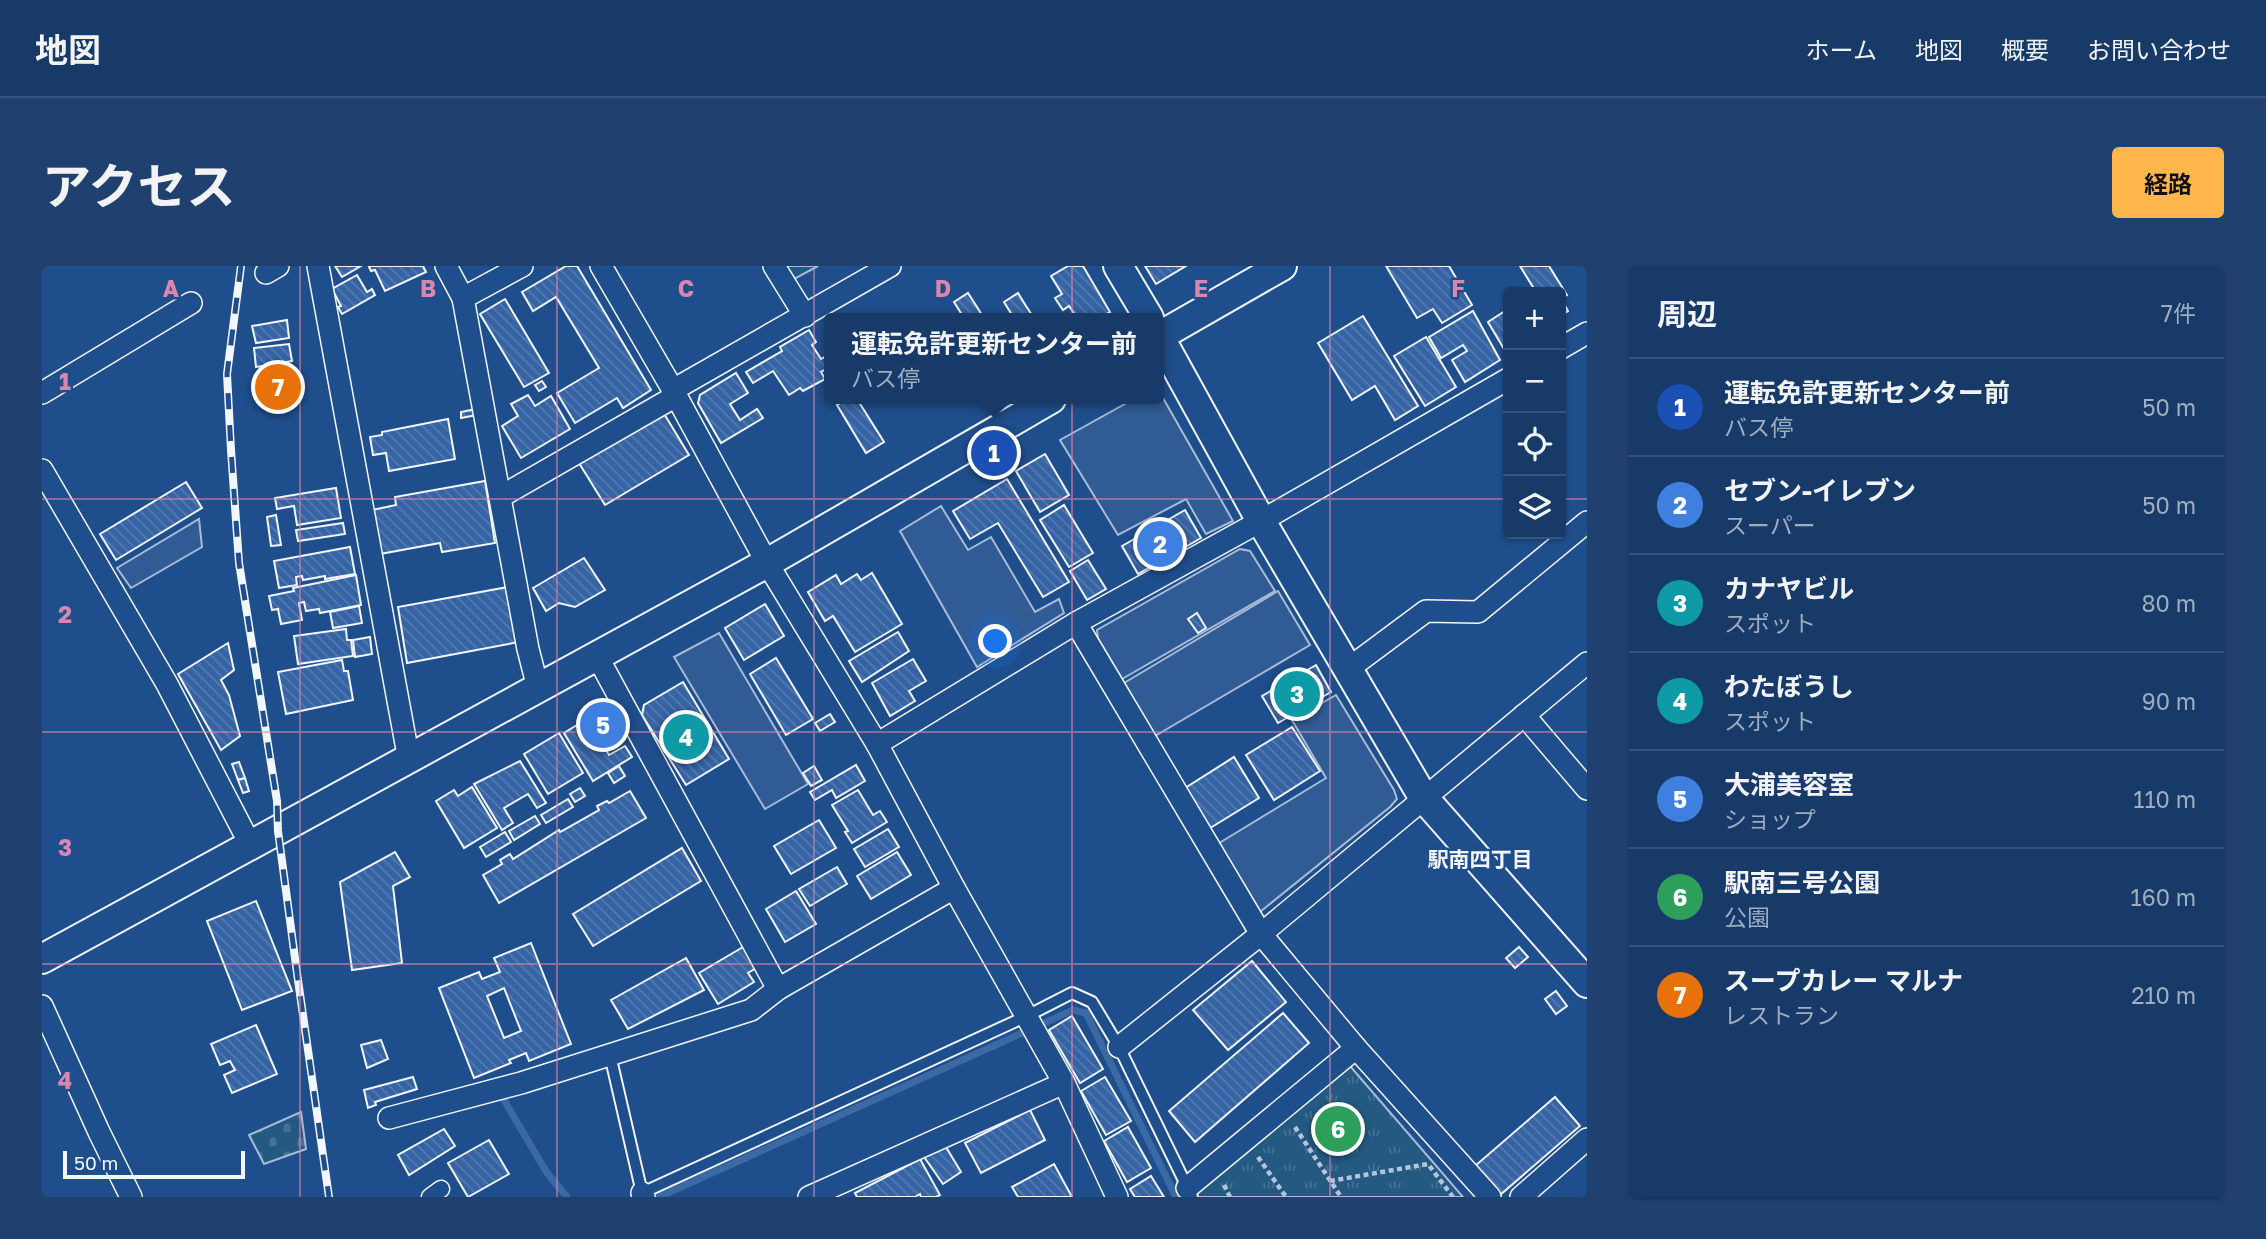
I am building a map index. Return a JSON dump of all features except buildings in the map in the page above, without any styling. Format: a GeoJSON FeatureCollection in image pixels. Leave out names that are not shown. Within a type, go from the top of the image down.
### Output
{"type":"FeatureCollection","features":[{"type":"Feature","properties":{"kind":"street"},"geometry":{"type":"LineString","coordinates":[[318,266],[409,760]]}},
{"type":"Feature","properties":{"kind":"street"},"geometry":{"type":"LineString","coordinates":[[446,266],[463,298],[528,649],[538,688]]}},
{"type":"Feature","properties":{"kind":"street"},"geometry":{"type":"LineString","coordinates":[[463,298],[522,266]]}},
{"type":"Feature","properties":{"kind":"street"},"geometry":{"type":"LineString","coordinates":[[601,266],[767,563],[877,744],[954,888],[1064,1083],[1117,1197]]}},
{"type":"Feature","properties":{"kind":"street"},"geometry":{"type":"LineString","coordinates":[[775,266],[805,316]]}},
{"type":"Feature","properties":{"kind":"street"},"geometry":{"type":"LineString","coordinates":[[500,497],[890,266]]}},
{"type":"Feature","properties":{"kind":"street"},"geometry":{"type":"LineString","coordinates":[[1118,266],[1146,313]]}},
{"type":"Feature","properties":{"kind":"street"},"geometry":{"type":"LineString","coordinates":[[1164,333],[1282,266]]}},
{"type":"Feature","properties":{"kind":"street"},"geometry":{"type":"LineString","coordinates":[[42,393],[191,303]]}},
{"type":"Feature","properties":{"kind":"street"},"geometry":{"type":"LineString","coordinates":[[1566,345],[1587,333]]}},
{"type":"Feature","properties":{"kind":"street"},"geometry":{"type":"LineString","coordinates":[[1164,345],[1261,521],[1423,797],[1587,983]]}},
{"type":"Feature","properties":{"kind":"street"},"geometry":{"type":"LineString","coordinates":[[877,744],[1076,623],[1261,521],[1503,382]]}},
{"type":"Feature","properties":{"kind":"street"},"geometry":{"type":"LineString","coordinates":[[42,959],[767,563],[1042,404]]}},
{"type":"Feature","properties":{"kind":"street"},"geometry":{"type":"LineString","coordinates":[[42,470],[167,684],[251,846]]}},
{"type":"Feature","properties":{"kind":"street"},"geometry":{"type":"LineString","coordinates":[[1348,669],[1426,611],[1478,612],[1587,522]]}},
{"type":"Feature","properties":{"kind":"street"},"geometry":{"type":"LineString","coordinates":[[1076,623],[1261,934],[1356,1048],[1490,1197]]}},
{"type":"Feature","properties":{"kind":"street"},"geometry":{"type":"LineString","coordinates":[[597,656],[778,989]]}},
{"type":"Feature","properties":{"kind":"street"},"geometry":{"type":"LineString","coordinates":[[1119,1047],[1261,934],[1587,663]]}},
{"type":"Feature","properties":{"kind":"street"},"geometry":{"type":"LineString","coordinates":[[1524,715],[1587,789]]}},
{"type":"Feature","properties":{"kind":"street"},"geometry":{"type":"LineString","coordinates":[[388,1118],[521,1083],[751,1010],[778,989],[954,888]]}},
{"type":"Feature","properties":{"kind":"street"},"geometry":{"type":"LineString","coordinates":[[42,1006],[131,1197]]}},
{"type":"Feature","properties":{"kind":"street"},"geometry":{"type":"LineString","coordinates":[[1189,1193],[1356,1048]]}},
{"type":"Feature","properties":{"kind":"street"},"geometry":{"type":"LineString","coordinates":[[809,1197],[832,1192],[1064,1083]]}},
{"type":"Feature","properties":{"kind":"street"},"geometry":{"type":"LineString","coordinates":[[1521,1197],[1587,1139]]}},
{"type":"Feature","properties":{"kind":"lane"},"geometry":{"type":"LineString","coordinates":[[610,1055],[643,1195],[1072,993],[1092,1002],[1119,1047],[1189,1193]]}},
{"type":"Feature","properties":{"kind":"path"},"geometry":{"type":"LineString","coordinates":[[1290,1121],[1341,1197]]}},
{"type":"Feature","properties":{"kind":"path"},"geometry":{"type":"LineString","coordinates":[[1255,1153],[1286,1197]]}},
{"type":"Feature","properties":{"kind":"path"},"geometry":{"type":"LineString","coordinates":[[1330,1181],[1429,1164],[1453,1197]]}},
{"type":"Feature","properties":{"kind":"path"},"geometry":{"type":"LineString","coordinates":[[1223,1184],[1230,1197]]}},
{"type":"Feature","properties":{"kind":"green space"},"geometry":{"type":"Polygon","coordinates":[[[776,266],[818,266],[785,284],[776,266]]]}},
{"type":"Feature","properties":{"kind":"green space"},"geometry":{"type":"Polygon","coordinates":[[[1350,1066],[1463,1197],[1197,1197],[1194,1192],[1350,1066]]]}},
{"type":"Feature","properties":{"kind":"green space"},"geometry":{"type":"Polygon","coordinates":[[[301,1112],[306,1149],[264,1164],[249,1135],[301,1112]]]}},
{"type":"Feature","properties":{"kind":"shaded area"},"geometry":{"type":"Polygon","coordinates":[[[1164,400],[1233,521],[1206,534],[1186,499],[1118,535],[1060,440],[1125,404],[1164,404],[1164,400]]]}},
{"type":"Feature","properties":{"kind":"shaded area"},"geometry":{"type":"Polygon","coordinates":[[[941,506],[968,550],[991,537],[1035,612],[1059,599],[1064,613],[977,667],[900,531],[941,506]]]}},
{"type":"Feature","properties":{"kind":"shaded area"},"geometry":{"type":"Polygon","coordinates":[[[199,519],[202,547],[131,588],[117,568],[199,519]]]}},
{"type":"Feature","properties":{"kind":"shaded area"},"geometry":{"type":"Polygon","coordinates":[[[1240,549],[1250,551],[1275,591],[1122,679],[1098,639],[1097,630],[1240,549]]]}},
{"type":"Feature","properties":{"kind":"shaded area"},"geometry":{"type":"Polygon","coordinates":[[[1278,591],[1310,645],[1155,736],[1124,683],[1278,591]]]}},
{"type":"Feature","properties":{"kind":"shaded area"},"geometry":{"type":"Polygon","coordinates":[[[719,633],[808,784],[765,809],[674,657],[719,633]]]}},
{"type":"Feature","properties":{"kind":"shaded area"},"geometry":{"type":"Polygon","coordinates":[[[1336,695],[1397,799],[1255,916],[1216,845],[1326,778],[1292,720],[1336,695]]]}},
{"type":"Feature","properties":{"kind":"waterway"},"geometry":{"type":"LineString","coordinates":[[659,1197],[1073,1010],[1086,1013],[1176,1197]]}},
{"type":"Feature","properties":{"kind":"waterway"},"geometry":{"type":"LineString","coordinates":[[504,1100],[547,1173],[567,1197]]}},
{"type":"Feature","properties":{"kind":"railway"},"geometry":{"type":"LineString","coordinates":[[241,266],[227,374],[239,563],[277,801],[278,831],[329,1197]]}},
{"type":"Feature","properties":{"kind":"place","name":"スープカレー マルナ"},"geometry":{"type":"Point","coordinates":[278,387]}},
{"type":"Feature","properties":{"kind":"place","name":"運転免許更新センター前"},"geometry":{"type":"Point","coordinates":[994,453]}},
{"type":"Feature","properties":{"kind":"place","name":"セブン-イレブン"},"geometry":{"type":"Point","coordinates":[1160,544]}},
{"type":"Feature","properties":{"kind":"place","name":"カナヤビル"},"geometry":{"type":"Point","coordinates":[1297,694]}},
{"type":"Feature","properties":{"kind":"place","name":"大浦美容室"},"geometry":{"type":"Point","coordinates":[603,725]}},
{"type":"Feature","properties":{"kind":"place","name":"わたぼうし"},"geometry":{"type":"Point","coordinates":[686,737]}},
{"type":"Feature","properties":{"kind":"place","name":"駅南三号公園"},"geometry":{"type":"Point","coordinates":[1338,1129]}},
{"type":"Feature","properties":{"kind":"district","name":"駅南四丁目"},"geometry":{"type":"Point","coordinates":[1480,859]}}]}
